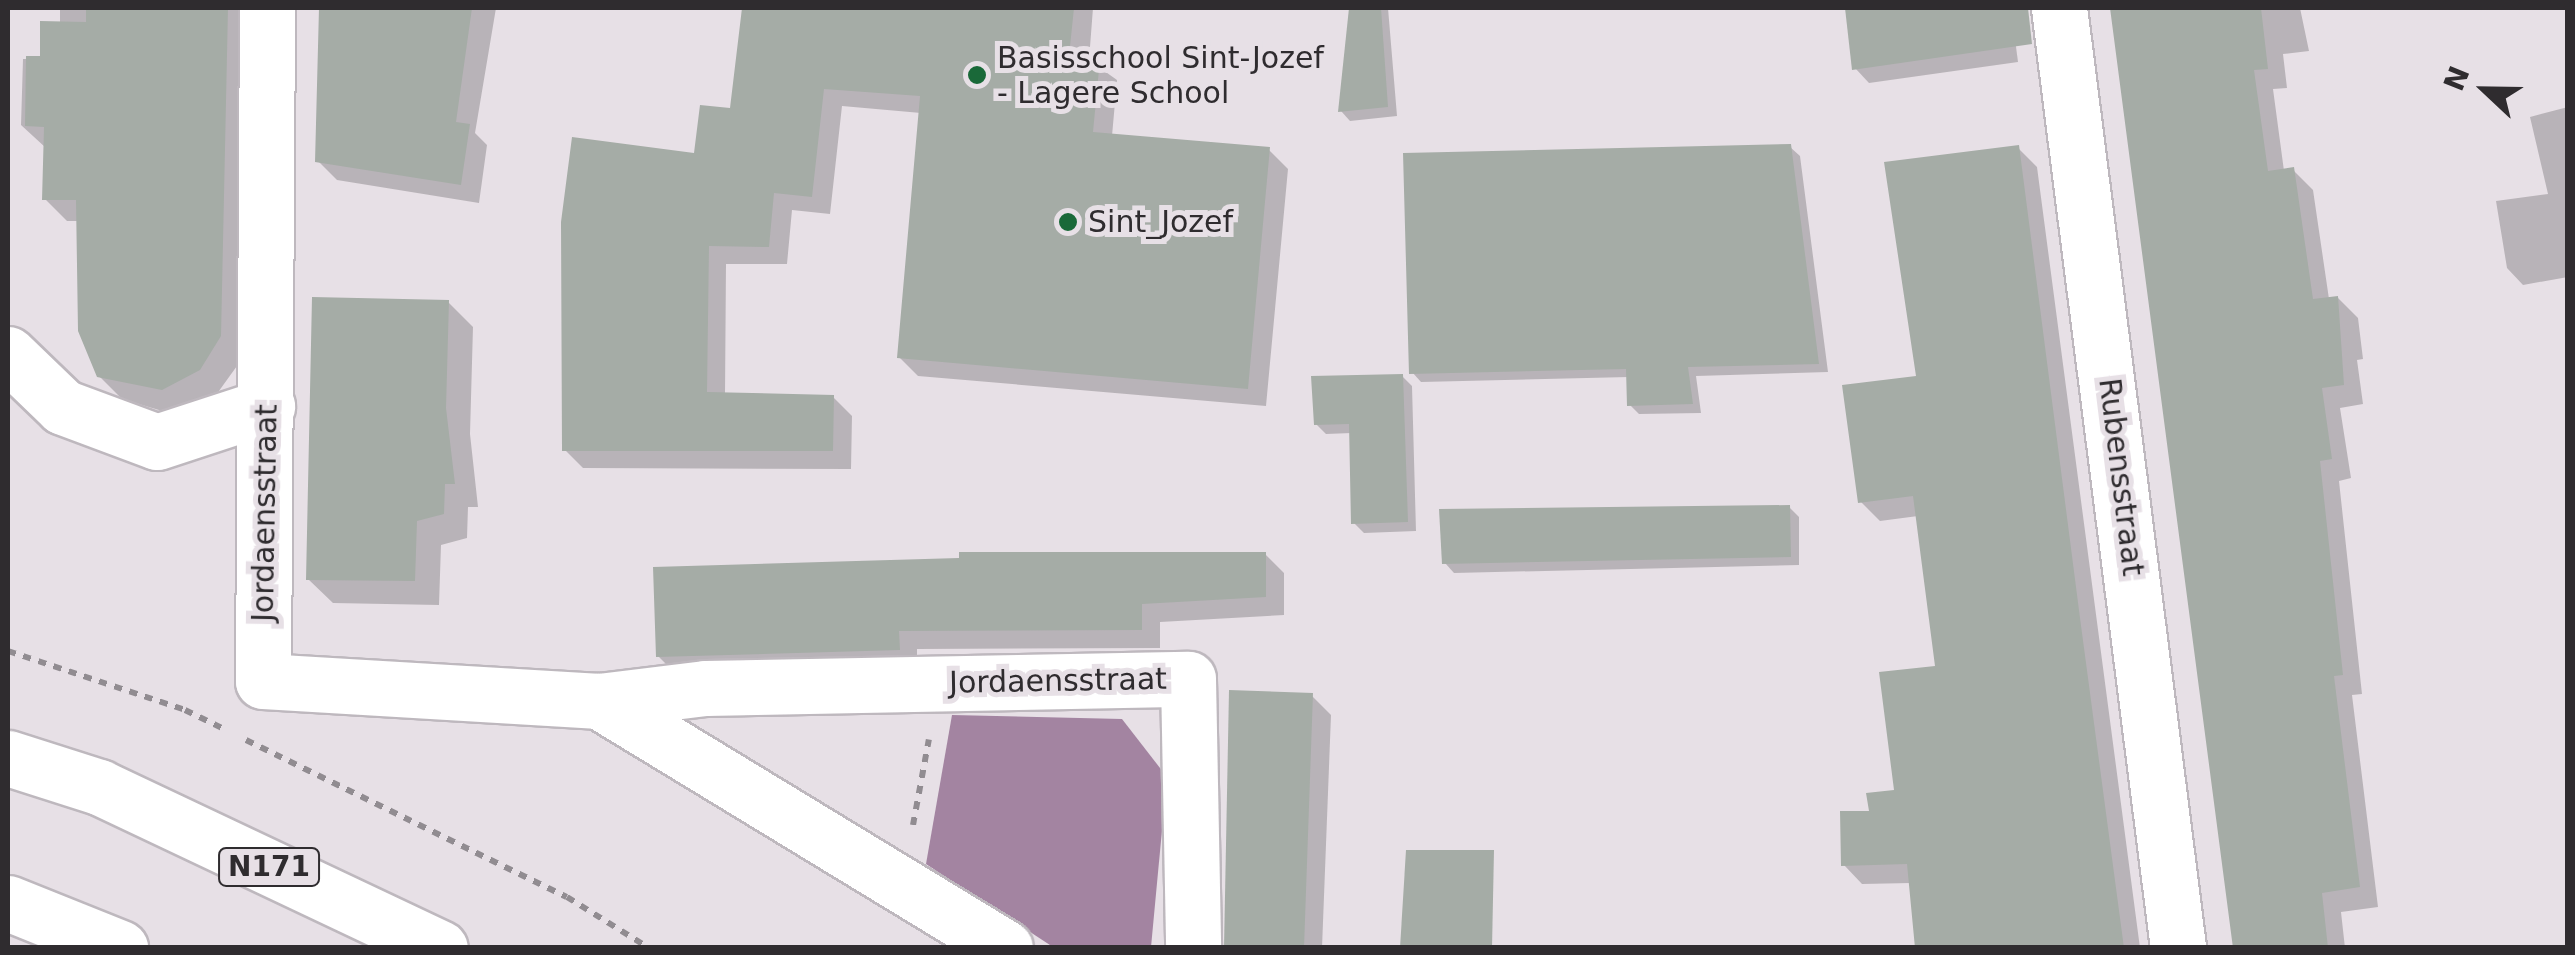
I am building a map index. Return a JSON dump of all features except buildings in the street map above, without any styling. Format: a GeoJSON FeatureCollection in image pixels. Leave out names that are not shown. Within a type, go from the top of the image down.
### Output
{"type":"FeatureCollection","features":[{"type":"Feature","properties":{"kind":"main road","name":"Jordaensstraat"},"geometry":{"type":"LineString","coordinates":[[267,8],[263,680],[599,701],[705,688],[1188,679],[1193,948]]}},
{"type":"Feature","properties":{"kind":"main road","name":"Rubensstraat"},"geometry":{"type":"LineString","coordinates":[[2059,8],[2178,948]]}},
{"type":"Feature","properties":{"kind":"main road"},"geometry":{"type":"LineString","coordinates":[[8,354],[63,407],[158,442],[267,406]]}},
{"type":"Feature","properties":{"kind":"main road","name":"Jordaensstraat"},"geometry":{"type":"LineString","coordinates":[[599,701],[1005,948]]}},
{"type":"Feature","properties":{"kind":"main road","name":"N171"},"geometry":{"type":"LineString","coordinates":[[8,758],[99,787],[440,948]]}},
{"type":"Feature","properties":{"kind":"main road"},"geometry":{"type":"LineString","coordinates":[[8,903],[120,948]]}},
{"type":"Feature","properties":{"kind":"path"},"geometry":{"type":"LineString","coordinates":[[8,651],[185,710],[566,897],[650,948]]}},
{"type":"Feature","properties":{"kind":"path"},"geometry":{"type":"LineString","coordinates":[[902,885],[939,683]]}},
{"type":"Feature","properties":{"kind":"shaded area"},"geometry":{"type":"Polygon","coordinates":[[[952,715],[1122,719],[1167,777],[1151,947],[1053,947],[926,864],[952,715]]]}},
{"type":"Feature","properties":{"kind":"place","name":"Basisschool Sint-Jozef - Lagere School"},"geometry":{"type":"Point","coordinates":[977,75]}},
{"type":"Feature","properties":{"kind":"place","name":"Sint_Jozef"},"geometry":{"type":"Point","coordinates":[1068,222]}}]}
